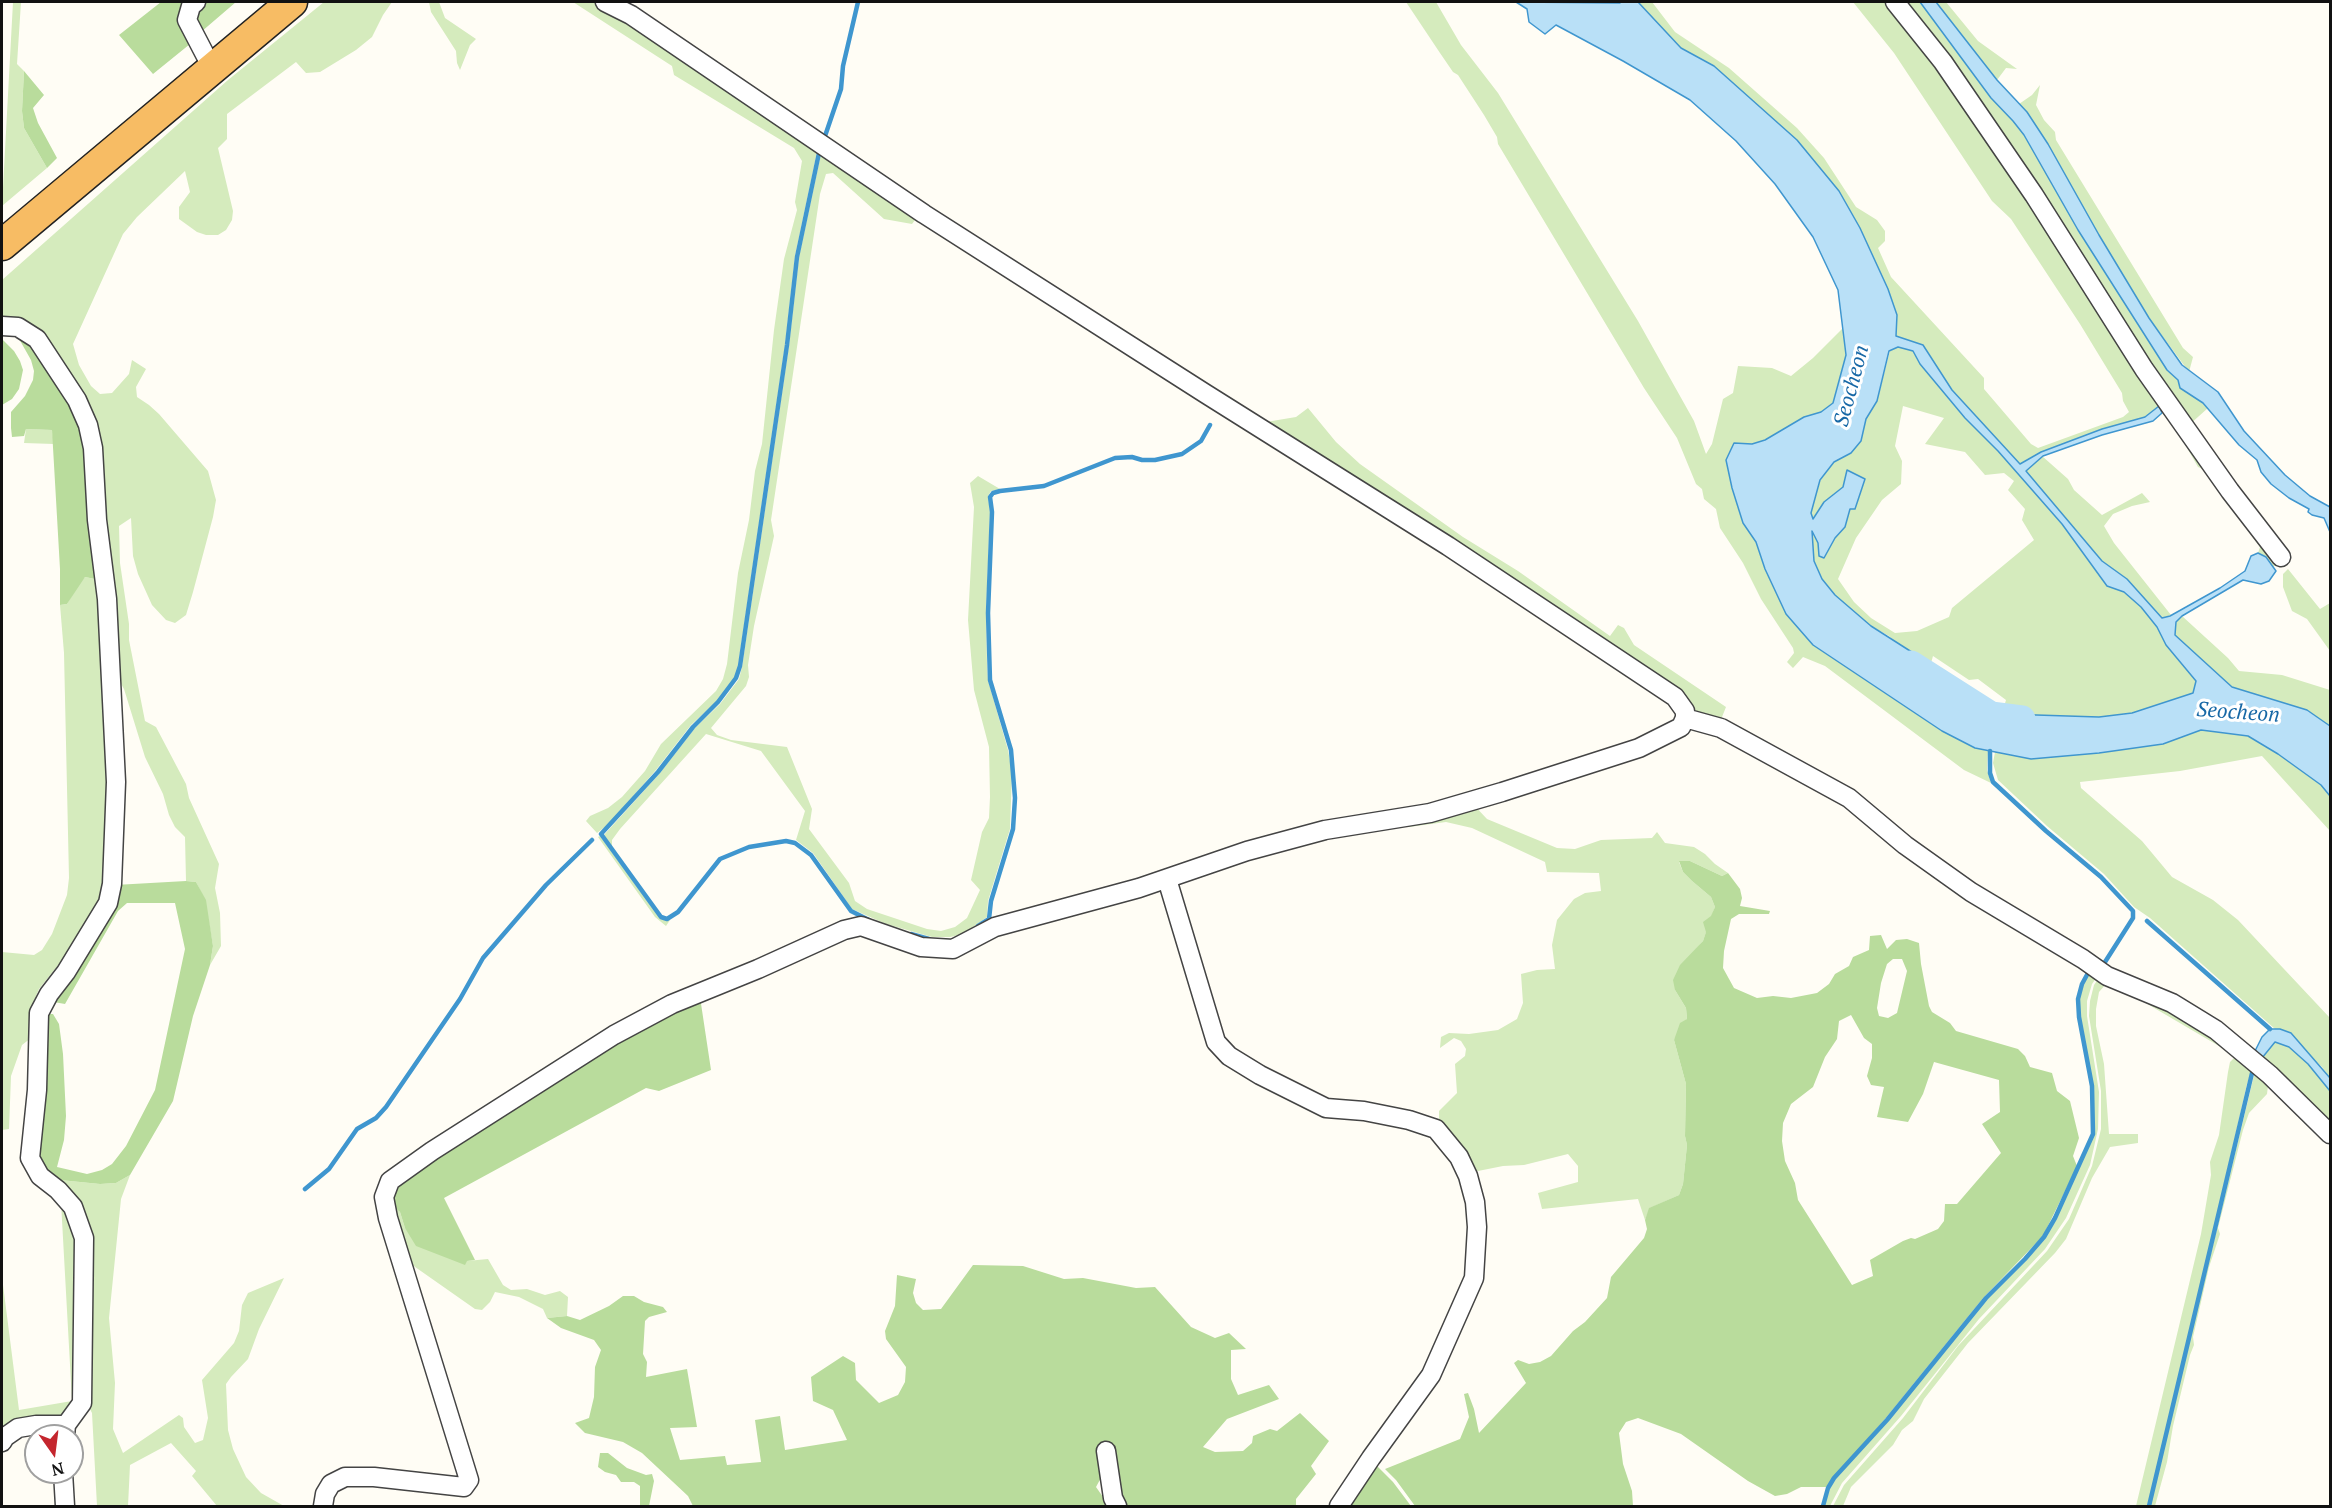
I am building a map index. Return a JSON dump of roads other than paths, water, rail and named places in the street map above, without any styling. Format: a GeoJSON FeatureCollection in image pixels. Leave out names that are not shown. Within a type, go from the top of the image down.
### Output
{"type":"FeatureCollection","features":[{"type":"Feature","properties":{"kind":"highway"},"geometry":{"type":"LineString","coordinates":[[2,245],[292,2]]}},
{"type":"Feature","properties":{"kind":"street"},"geometry":{"type":"LineString","coordinates":[[196,2],[191,6],[187,20],[212,68]]}},
{"type":"Feature","properties":{"kind":"street"},"geometry":{"type":"LineString","coordinates":[[323,1506],[325,1494],[331,1484],[345,1477],[374,1477],[464,1487],[469,1480],[388,1218],[384,1197],[390,1181],[432,1151],[614,1035],[672,1004],[758,969],[844,930],[861,926],[921,947],[953,949],[995,927],[1167,879],[1247,851],[1324,830],[1430,813],[1502,792],[1639,748],[1681,727],[1685,718],[1685,711],[1675,697],[1467,558],[924,214],[630,15],[605,2]]}},
{"type":"Feature","properties":{"kind":"street"},"geometry":{"type":"LineString","coordinates":[[1894,2],[1942,62],[2034,195],[2151,378],[2230,491],[2281,557]]}},
{"type":"Feature","properties":{"kind":"street"},"geometry":{"type":"LineString","coordinates":[[2,326],[18,327],[37,339],[77,400],[88,425],[93,448],[97,520],[107,599],[116,782],[112,884],[108,903],[39,1013],[37,1090],[30,1158],[40,1176],[58,1190],[73,1207],[84,1238],[82,1403],[70,1424]]}},
{"type":"Feature","properties":{"kind":"street"},"geometry":{"type":"LineString","coordinates":[[1685,718],[1721,728],[1848,798],[1905,845],[1971,892],[2107,976],[2172,1003],[2216,1030],[2270,1075],[2331,1134]]}},
{"type":"Feature","properties":{"kind":"street"},"geometry":{"type":"LineString","coordinates":[[1167,879],[1216,1042],[1228,1056],[1326,1108],[1364,1110],[1409,1120],[1436,1129],[1459,1157],[1468,1176],[1475,1202],[1477,1227],[1474,1278],[1431,1375],[1339,1506]]}},
{"type":"Feature","properties":{"kind":"street"},"geometry":{"type":"LineString","coordinates":[[2,1442],[18,1428],[24,1427]]}},
{"type":"Feature","properties":{"kind":"street"},"geometry":{"type":"LineString","coordinates":[[1106,1451],[1113,1498],[1117,1506]]}},
{"type":"Feature","properties":{"kind":"street"},"geometry":{"type":"LineString","coordinates":[[64,1484],[65,1506]]}},
{"type":"Feature","properties":{"kind":"water"},"geometry":{"type":"Polygon","coordinates":[[[1516,2],[1638,2],[1681,48],[1714,66],[1797,140],[1839,191],[1860,228],[1888,289],[1897,315],[1896,336],[1923,345],[1952,390],[2020,464],[2041,452],[2102,429],[2145,417],[2159,406],[2162,413],[2153,421],[2102,435],[2043,456],[2026,471],[2102,561],[2127,579],[2162,618],[2170,616],[2220,588],[2245,571],[2251,556],[2258,553],[2266,557],[2276,571],[2269,581],[2261,584],[2243,580],[2182,616],[2176,622],[2175,635],[2232,687],[2307,710],[2330,726],[2330,796],[2321,785],[2248,736],[2201,730],[2163,744],[2031,759],[1975,748],[1942,731],[1813,645],[1786,614],[1765,569],[1756,542],[1743,523],[1726,460],[1734,443],[1752,444],[1765,440],[1804,417],[1821,412],[1833,403],[1846,355],[1838,290],[1813,237],[1775,184],[1736,141],[1690,100],[1623,61],[1556,25],[1545,34],[1529,22],[1527,9],[1516,2]],[[1898,347],[1889,351],[1877,401],[1866,419],[1861,441],[1851,453],[1834,462],[1820,480],[1811,513],[1813,519],[1824,502],[1843,487],[1847,470],[1865,479],[1855,509],[1850,509],[1845,527],[1835,538],[1824,558],[1819,556],[1818,543],[1812,531],[1814,561],[1822,579],[1835,595],[1871,626],[1918,656],[1954,700],[1972,710],[2005,714],[2099,717],[2132,713],[2193,693],[2196,681],[2166,645],[2157,627],[2141,607],[2124,592],[2107,586],[2062,524],[1998,451],[1965,418],[1920,364],[1913,351],[1898,347]]]}},
{"type":"Feature","properties":{"kind":"water"},"geometry":{"type":"Polygon","coordinates":[[[1920,2],[1936,2],[1997,80],[2027,112],[2149,318],[2182,365],[2218,392],[2244,431],[2285,475],[2310,496],[2330,507],[2330,532],[2324,518],[2312,515],[2308,512],[2309,509],[2289,498],[2271,484],[2261,472],[2257,460],[2239,445],[2203,403],[2180,388],[2178,380],[2167,370],[2078,230],[2024,135],[1991,98],[1920,2]]]}},
{"type":"Feature","properties":{"kind":"water"},"geometry":{"type":"Polygon","coordinates":[[[2270,1029],[2280,1029],[2291,1033],[2330,1078],[2330,1091],[2308,1064],[2289,1047],[2275,1042],[2262,1058],[2254,1053],[2262,1037],[2270,1029]]]}},
{"type":"Feature","properties":{"kind":"waterway"},"geometry":{"type":"LineString","coordinates":[[824,139],[841,89],[843,66],[858,2]]}},
{"type":"Feature","properties":{"kind":"waterway"},"geometry":{"type":"LineString","coordinates":[[819,153],[797,257],[787,345],[740,666],[736,678],[718,702],[693,727],[658,772],[601,834],[661,917],[667,919],[678,912],[720,859],[749,847],[786,841],[795,843],[811,855],[851,911],[869,920]]}},
{"type":"Feature","properties":{"kind":"waterway"},"geometry":{"type":"LineString","coordinates":[[978,926],[989,919],[991,901],[1013,829],[1015,798],[1011,750],[990,680],[988,613],[992,512],[990,497],[993,493],[1000,491],[1044,486],[1115,458],[1132,457],[1155,460],[1182,454],[1201,441],[1210,425]]}},
{"type":"Feature","properties":{"kind":"waterway","name":"Seocheon"},"geometry":{"type":"LineString","coordinates":[[1911,664],[1991,715],[2022,719]]}},
{"type":"Feature","properties":{"kind":"waterway"},"geometry":{"type":"LineString","coordinates":[[1990,751],[1990,773],[1993,782],[2101,877],[2133,911],[2133,918],[2105,962]]}},
{"type":"Feature","properties":{"kind":"waterway"},"geometry":{"type":"LineString","coordinates":[[305,1189],[329,1169],[357,1129],[376,1118],[386,1107],[460,999],[483,958],[546,885],[592,840]]}},
{"type":"Feature","properties":{"kind":"waterway"},"geometry":{"type":"LineString","coordinates":[[2147,921],[2270,1029]]}},
{"type":"Feature","properties":{"kind":"waterway"},"geometry":{"type":"LineString","coordinates":[[911,934],[929,939]]}},
{"type":"Feature","properties":{"kind":"waterway"},"geometry":{"type":"LineString","coordinates":[[1823,1506],[1828,1488],[1834,1478],[1887,1420],[1986,1298],[2044,1237],[2055,1218],[2093,1134],[2092,1086],[2079,1017],[2078,999],[2088,973]]}},
{"type":"Feature","properties":{"kind":"waterway"},"geometry":{"type":"LineString","coordinates":[[2149,1506],[2253,1069]]}}]}
